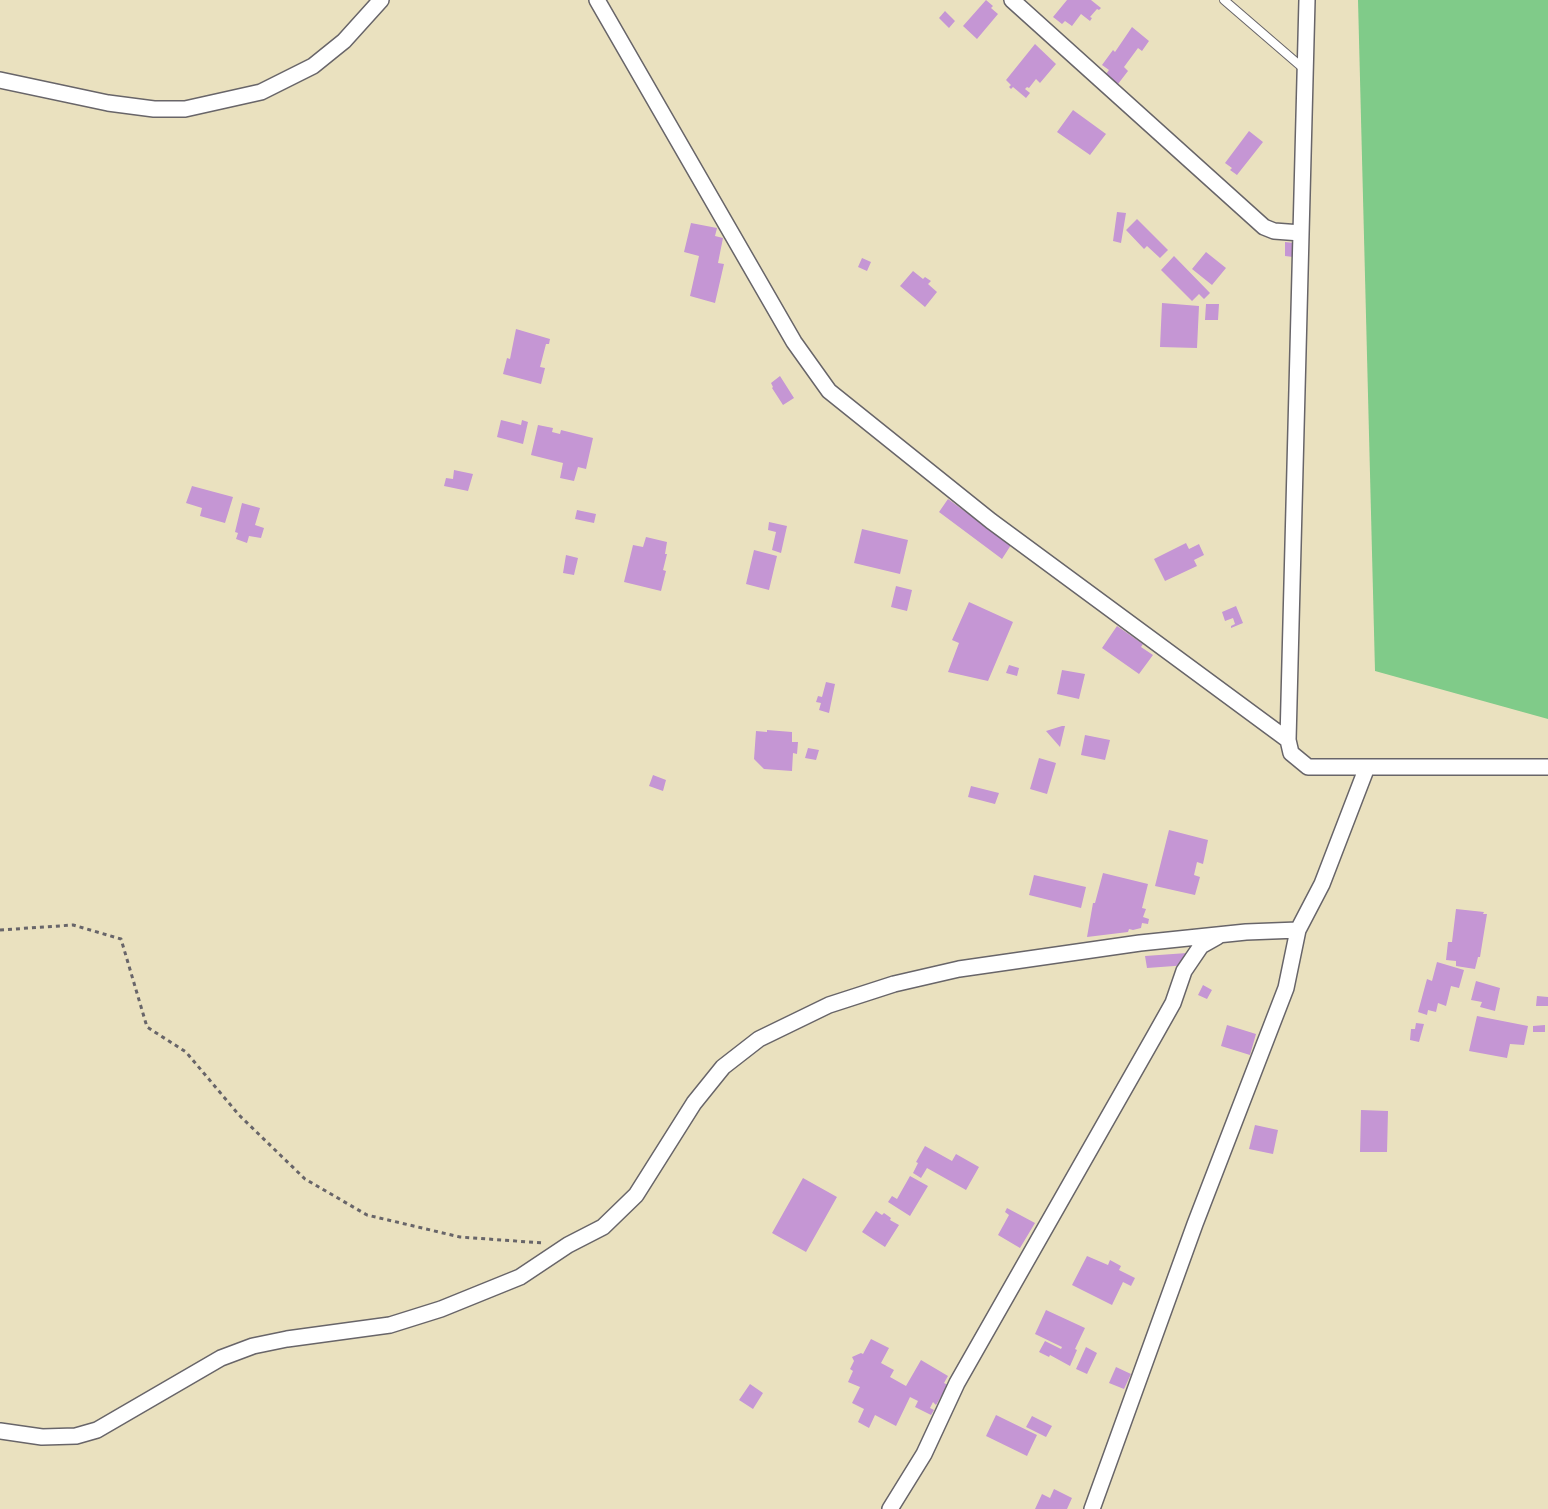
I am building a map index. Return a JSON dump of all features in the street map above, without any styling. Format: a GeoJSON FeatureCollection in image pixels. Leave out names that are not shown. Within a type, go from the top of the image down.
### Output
{"type":"FeatureCollection","features":[{"type":"Feature","properties":{"kind":"street"},"geometry":{"type":"LineString","coordinates":[[0,80],[108,103],[154,109],[185,109],[261,92],[313,66],[344,41],[381,0]]}},
{"type":"Feature","properties":{"kind":"street"},"geometry":{"type":"LineString","coordinates":[[597,0],[794,342],[829,391],[991,521],[1288,740]]}},
{"type":"Feature","properties":{"kind":"street"},"geometry":{"type":"LineString","coordinates":[[1012,0],[1264,227],[1274,231],[1301,234]]}},
{"type":"Feature","properties":{"kind":"street"},"geometry":{"type":"LineString","coordinates":[[1307,0],[1288,740],[1291,753],[1308,766],[1548,766]]}},
{"type":"Feature","properties":{"kind":"street"},"geometry":{"type":"LineString","coordinates":[[1092,1509],[1195,1224],[1286,988],[1298,930],[1322,884],[1367,767]]}},
{"type":"Feature","properties":{"kind":"street"},"geometry":{"type":"LineString","coordinates":[[0,1432],[42,1436],[76,1436],[97,1430],[221,1358],[253,1346],[287,1339],[390,1325],[441,1309],[520,1277],[568,1245],[604,1227],[636,1194],[694,1103],[723,1067],[759,1039],[830,1005],[894,984],[959,969],[1140,943],[1223,934],[1298,930]]}},
{"type":"Feature","properties":{"kind":"street"},"geometry":{"type":"LineString","coordinates":[[890,1509],[924,1454],[958,1383],[1173,1003],[1184,971],[1201,946],[1223,934]]}},
{"type":"Feature","properties":{"kind":"lane"},"geometry":{"type":"LineString","coordinates":[[1224,0],[1306,70]]}},
{"type":"Feature","properties":{"kind":"path"},"geometry":{"type":"LineString","coordinates":[[0,930],[73,925],[121,939],[147,1027],[186,1052],[239,1115],[304,1179],[367,1215],[460,1237],[568,1245]]}},
{"type":"Feature","properties":{"kind":"green space"},"geometry":{"type":"Polygon","coordinates":[[[1358,0],[1548,0],[1548,719],[1375,671],[1358,0]]]}},
{"type":"Feature","properties":{"kind":"building"},"geometry":{"type":"Polygon","coordinates":[[[986,0],[998,14],[977,39],[963,26],[986,0]]]}},
{"type":"Feature","properties":{"kind":"building"},"geometry":{"type":"Polygon","coordinates":[[[1067,0],[1091,0],[1101,8],[1097,9],[1090,17],[1092,18],[1090,21],[1081,14],[1072,26],[1065,21],[1062,24],[1053,17],[1067,0]]]}},
{"type":"Feature","properties":{"kind":"building"},"geometry":{"type":"Polygon","coordinates":[[[945,11],[955,21],[949,28],[939,18],[945,11]]]}},
{"type":"Feature","properties":{"kind":"building"},"geometry":{"type":"Polygon","coordinates":[[[1132,27],[1149,41],[1142,51],[1138,48],[1124,67],[1128,71],[1118,84],[1106,74],[1109,70],[1102,65],[1113,50],[1115,52],[1132,27]]]}},
{"type":"Feature","properties":{"kind":"building"},"geometry":{"type":"Polygon","coordinates":[[[1035,44],[1056,64],[1040,83],[1036,79],[1029,88],[1025,89],[1030,93],[1026,98],[1013,87],[1011,89],[1009,87],[1011,85],[1006,80],[1035,44]]]}},
{"type":"Feature","properties":{"kind":"building"},"geometry":{"type":"Polygon","coordinates":[[[1073,110],[1106,134],[1090,155],[1057,132],[1073,110]]]}},
{"type":"Feature","properties":{"kind":"building"},"geometry":{"type":"Polygon","coordinates":[[[1249,131],[1263,142],[1237,175],[1225,163],[1249,131]]]}},
{"type":"Feature","properties":{"kind":"building"},"geometry":{"type":"Polygon","coordinates":[[[1117,212],[1126,213],[1121,243],[1113,241],[1117,212]]]}},
{"type":"Feature","properties":{"kind":"building"},"geometry":{"type":"Polygon","coordinates":[[[1137,219],[1168,250],[1160,258],[1147,246],[1144,249],[1126,230],[1137,219]]]}},
{"type":"Feature","properties":{"kind":"building"},"geometry":{"type":"Polygon","coordinates":[[[691,223],[717,228],[715,236],[723,238],[718,263],[724,264],[715,303],[690,296],[699,256],[684,252],[691,223]]]}},
{"type":"Feature","properties":{"kind":"building"},"geometry":{"type":"Polygon","coordinates":[[[1285,242],[1294,243],[1293,257],[1285,256],[1285,242]]]}},
{"type":"Feature","properties":{"kind":"building"},"geometry":{"type":"Polygon","coordinates":[[[1206,252],[1226,268],[1212,285],[1192,269],[1206,252]]]}},
{"type":"Feature","properties":{"kind":"building"},"geometry":{"type":"Polygon","coordinates":[[[1174,256],[1210,293],[1204,299],[1199,294],[1192,301],[1161,270],[1174,256]]]}},
{"type":"Feature","properties":{"kind":"building"},"geometry":{"type":"Polygon","coordinates":[[[862,258],[871,262],[867,271],[858,267],[862,258]]]}},
{"type":"Feature","properties":{"kind":"building"},"geometry":{"type":"Polygon","coordinates":[[[913,271],[923,279],[925,277],[931,281],[928,284],[937,292],[925,307],[900,286],[913,271]]]}},
{"type":"Feature","properties":{"kind":"building"},"geometry":{"type":"Polygon","coordinates":[[[1162,303],[1199,306],[1197,348],[1160,347],[1162,303]]]}},
{"type":"Feature","properties":{"kind":"building"},"geometry":{"type":"Polygon","coordinates":[[[1206,304],[1219,304],[1218,320],[1205,320],[1206,304]]]}},
{"type":"Feature","properties":{"kind":"building"},"geometry":{"type":"Polygon","coordinates":[[[516,329],[550,339],[549,344],[546,344],[540,367],[545,368],[541,384],[503,374],[507,358],[510,359],[516,329]]]}},
{"type":"Feature","properties":{"kind":"building"},"geometry":{"type":"Polygon","coordinates":[[[780,376],[794,398],[783,405],[772,388],[771,383],[780,376]]]}},
{"type":"Feature","properties":{"kind":"building"},"geometry":{"type":"Polygon","coordinates":[[[501,420],[521,425],[522,420],[528,422],[523,444],[497,437],[501,420]]]}},
{"type":"Feature","properties":{"kind":"building"},"geometry":{"type":"Polygon","coordinates":[[[538,425],[553,428],[552,432],[560,434],[561,430],[593,438],[586,469],[578,467],[574,481],[560,478],[563,463],[531,455],[538,425]]]}},
{"type":"Feature","properties":{"kind":"building"},"geometry":{"type":"Polygon","coordinates":[[[454,470],[473,474],[468,491],[444,486],[446,478],[453,479],[454,470]]]}},
{"type":"Feature","properties":{"kind":"building"},"geometry":{"type":"Polygon","coordinates":[[[192,486],[233,497],[225,523],[200,516],[202,508],[186,503],[192,486]]]}},
{"type":"Feature","properties":{"kind":"building"},"geometry":{"type":"Polygon","coordinates":[[[948,499],[1011,545],[1002,559],[939,512],[948,499]]]}},
{"type":"Feature","properties":{"kind":"building"},"geometry":{"type":"Polygon","coordinates":[[[242,503],[260,508],[255,525],[264,528],[261,538],[249,536],[247,543],[236,539],[238,533],[235,532],[242,503]]]}},
{"type":"Feature","properties":{"kind":"building"},"geometry":{"type":"Polygon","coordinates":[[[577,510],[596,514],[594,523],[575,519],[577,510]]]}},
{"type":"Feature","properties":{"kind":"building"},"geometry":{"type":"Polygon","coordinates":[[[769,522],[787,526],[781,553],[772,550],[776,532],[768,530],[769,522]]]}},
{"type":"Feature","properties":{"kind":"building"},"geometry":{"type":"Polygon","coordinates":[[[862,529],[908,540],[900,574],[854,563],[862,529]]]}},
{"type":"Feature","properties":{"kind":"building"},"geometry":{"type":"Polygon","coordinates":[[[646,537],[667,542],[665,554],[667,554],[663,570],[666,571],[661,591],[624,582],[633,545],[643,547],[646,537]]]}},
{"type":"Feature","properties":{"kind":"building"},"geometry":{"type":"Polygon","coordinates":[[[1186,543],[1189,549],[1199,544],[1204,555],[1194,560],[1197,566],[1165,581],[1154,559],[1186,543]]]}},
{"type":"Feature","properties":{"kind":"building"},"geometry":{"type":"Polygon","coordinates":[[[754,550],[777,556],[769,590],[746,584],[754,550]]]}},
{"type":"Feature","properties":{"kind":"building"},"geometry":{"type":"Polygon","coordinates":[[[566,555],[578,558],[574,575],[563,573],[566,555]]]}},
{"type":"Feature","properties":{"kind":"building"},"geometry":{"type":"Polygon","coordinates":[[[896,586],[912,590],[907,611],[891,607],[896,586]]]}},
{"type":"Feature","properties":{"kind":"building"},"geometry":{"type":"Polygon","coordinates":[[[969,602],[1013,622],[988,681],[948,672],[959,643],[952,640],[969,602]]]}},
{"type":"Feature","properties":{"kind":"building"},"geometry":{"type":"Polygon","coordinates":[[[1236,606],[1243,623],[1231,628],[1235,624],[1233,618],[1225,621],[1222,612],[1236,606]]]}},
{"type":"Feature","properties":{"kind":"building"},"geometry":{"type":"Polygon","coordinates":[[[1117,626],[1143,644],[1141,647],[1153,655],[1139,674],[1102,648],[1117,626]]]}},
{"type":"Feature","properties":{"kind":"building"},"geometry":{"type":"Polygon","coordinates":[[[1009,665],[1019,668],[1017,676],[1006,673],[1009,665]]]}},
{"type":"Feature","properties":{"kind":"building"},"geometry":{"type":"Polygon","coordinates":[[[1062,670],[1085,674],[1079,699],[1057,694],[1062,670]]]}},
{"type":"Feature","properties":{"kind":"building"},"geometry":{"type":"Polygon","coordinates":[[[826,682],[835,684],[829,713],[819,710],[821,703],[816,702],[818,696],[822,697],[826,682]]]}},
{"type":"Feature","properties":{"kind":"building"},"geometry":{"type":"Polygon","coordinates":[[[1065,726],[1060,747],[1046,731],[1065,726]]]}},
{"type":"Feature","properties":{"kind":"building"},"geometry":{"type":"Polygon","coordinates":[[[767,730],[792,732],[792,742],[798,742],[797,754],[793,753],[792,771],[764,769],[754,759],[756,731],[767,732],[767,730]]]}},
{"type":"Feature","properties":{"kind":"building"},"geometry":{"type":"Polygon","coordinates":[[[1085,735],[1110,740],[1105,760],[1081,755],[1085,735]]]}},
{"type":"Feature","properties":{"kind":"building"},"geometry":{"type":"Polygon","coordinates":[[[808,748],[819,750],[816,760],[805,758],[808,748]]]}},
{"type":"Feature","properties":{"kind":"building"},"geometry":{"type":"Polygon","coordinates":[[[1039,758],[1056,763],[1047,794],[1030,789],[1039,758]]]}},
{"type":"Feature","properties":{"kind":"building"},"geometry":{"type":"Polygon","coordinates":[[[653,775],[666,780],[663,791],[649,786],[653,775]]]}},
{"type":"Feature","properties":{"kind":"building"},"geometry":{"type":"Polygon","coordinates":[[[971,786],[999,793],[995,804],[968,797],[971,786]]]}},
{"type":"Feature","properties":{"kind":"building"},"geometry":{"type":"Polygon","coordinates":[[[1169,830],[1208,840],[1203,864],[1197,862],[1194,875],[1200,877],[1195,895],[1155,886],[1169,830]]]}},
{"type":"Feature","properties":{"kind":"building"},"geometry":{"type":"Polygon","coordinates":[[[1103,873],[1148,884],[1142,908],[1146,909],[1143,917],[1149,919],[1148,924],[1142,923],[1141,928],[1129,929],[1128,932],[1087,937],[1093,903],[1095,903],[1103,873]]]}},
{"type":"Feature","properties":{"kind":"building"},"geometry":{"type":"Polygon","coordinates":[[[1034,875],[1086,887],[1081,908],[1029,895],[1034,875]]]}},
{"type":"Feature","properties":{"kind":"building"},"geometry":{"type":"Polygon","coordinates":[[[1456,909],[1487,914],[1480,957],[1478,957],[1475,969],[1456,966],[1456,961],[1446,960],[1448,942],[1452,942],[1456,909]]]}},
{"type":"Feature","properties":{"kind":"building"},"geometry":{"type":"Polygon","coordinates":[[[1187,953],[1188,965],[1147,968],[1145,956],[1187,953]]]}},
{"type":"Feature","properties":{"kind":"building"},"geometry":{"type":"Polygon","coordinates":[[[1437,962],[1464,970],[1459,988],[1451,986],[1446,1006],[1438,1003],[1436,1012],[1428,1010],[1427,1015],[1418,1012],[1427,979],[1432,981],[1437,962]]]}},
{"type":"Feature","properties":{"kind":"building"},"geometry":{"type":"Polygon","coordinates":[[[1476,981],[1500,988],[1495,1011],[1480,1007],[1482,1002],[1471,1000],[1476,981]]]}},
{"type":"Feature","properties":{"kind":"building"},"geometry":{"type":"Polygon","coordinates":[[[1203,985],[1212,990],[1207,999],[1198,995],[1203,985]]]}},
{"type":"Feature","properties":{"kind":"building"},"geometry":{"type":"Polygon","coordinates":[[[1537,996],[1548,997],[1548,1006],[1536,1006],[1537,996]]]}},
{"type":"Feature","properties":{"kind":"building"},"geometry":{"type":"Polygon","coordinates":[[[1477,1016],[1528,1026],[1524,1045],[1510,1044],[1507,1058],[1469,1051],[1477,1016]]]}},
{"type":"Feature","properties":{"kind":"building"},"geometry":{"type":"Polygon","coordinates":[[[1416,1023],[1424,1024],[1419,1042],[1410,1040],[1411,1029],[1415,1029],[1416,1023]]]}},
{"type":"Feature","properties":{"kind":"building"},"geometry":{"type":"Polygon","coordinates":[[[1227,1025],[1256,1034],[1250,1055],[1221,1046],[1227,1025]]]}},
{"type":"Feature","properties":{"kind":"building"},"geometry":{"type":"Polygon","coordinates":[[[1545,1025],[1545,1032],[1533,1032],[1533,1026],[1545,1025]]]}},
{"type":"Feature","properties":{"kind":"building"},"geometry":{"type":"Polygon","coordinates":[[[1361,1110],[1388,1111],[1387,1152],[1360,1152],[1361,1110]]]}},
{"type":"Feature","properties":{"kind":"building"},"geometry":{"type":"Polygon","coordinates":[[[1255,1125],[1278,1130],[1273,1154],[1249,1149],[1255,1125]]]}},
{"type":"Feature","properties":{"kind":"building"},"geometry":{"type":"Polygon","coordinates":[[[925,1146],[952,1161],[956,1154],[979,1167],[966,1190],[927,1168],[921,1178],[913,1173],[918,1163],[916,1162],[925,1146]]]}},
{"type":"Feature","properties":{"kind":"building"},"geometry":{"type":"Polygon","coordinates":[[[910,1176],[928,1186],[910,1216],[888,1202],[892,1196],[897,1199],[910,1176]]]}},
{"type":"Feature","properties":{"kind":"building"},"geometry":{"type":"Polygon","coordinates":[[[803,1178],[837,1197],[806,1252],[772,1233],[803,1178]]]}},
{"type":"Feature","properties":{"kind":"building"},"geometry":{"type":"Polygon","coordinates":[[[1007,1208],[1035,1223],[1020,1248],[998,1235],[1009,1215],[1005,1212],[1007,1208]]]}},
{"type":"Feature","properties":{"kind":"building"},"geometry":{"type":"Polygon","coordinates":[[[876,1211],[882,1215],[884,1213],[891,1218],[890,1220],[899,1225],[885,1247],[862,1232],[876,1211]]]}},
{"type":"Feature","properties":{"kind":"building"},"geometry":{"type":"Polygon","coordinates":[[[1087,1256],[1108,1265],[1110,1260],[1121,1266],[1119,1270],[1135,1278],[1131,1286],[1123,1282],[1112,1305],[1072,1285],[1087,1256]]]}},
{"type":"Feature","properties":{"kind":"building"},"geometry":{"type":"Polygon","coordinates":[[[1046,1310],[1085,1328],[1075,1349],[1077,1350],[1070,1366],[1050,1355],[1049,1357],[1039,1352],[1045,1341],[1061,1349],[1062,1347],[1035,1334],[1046,1310]]]}},
{"type":"Feature","properties":{"kind":"building"},"geometry":{"type":"Polygon","coordinates":[[[871,1339],[889,1348],[881,1363],[894,1370],[890,1377],[906,1386],[921,1360],[948,1376],[944,1383],[948,1385],[936,1405],[933,1402],[930,1408],[934,1410],[931,1415],[915,1407],[918,1401],[910,1397],[896,1426],[875,1415],[869,1428],[858,1422],[864,1409],[852,1403],[860,1387],[848,1382],[853,1371],[850,1369],[854,1361],[852,1357],[863,1354],[871,1339]]]}},
{"type":"Feature","properties":{"kind":"building"},"geometry":{"type":"Polygon","coordinates":[[[1086,1347],[1097,1353],[1087,1374],[1076,1369],[1086,1347]]]}},
{"type":"Feature","properties":{"kind":"building"},"geometry":{"type":"Polygon","coordinates":[[[1116,1367],[1131,1374],[1124,1389],[1109,1383],[1116,1367]]]}},
{"type":"Feature","properties":{"kind":"building"},"geometry":{"type":"Polygon","coordinates":[[[750,1384],[763,1393],[753,1409],[739,1400],[750,1384]]]}},
{"type":"Feature","properties":{"kind":"building"},"geometry":{"type":"Polygon","coordinates":[[[996,1415],[1037,1435],[1027,1456],[986,1436],[996,1415]]]}},
{"type":"Feature","properties":{"kind":"building"},"geometry":{"type":"Polygon","coordinates":[[[1032,1416],[1052,1426],[1046,1437],[1026,1427],[1032,1416]]]}},
{"type":"Feature","properties":{"kind":"building"},"geometry":{"type":"Polygon","coordinates":[[[1054,1489],[1072,1498],[1067,1509],[1035,1509],[1042,1494],[1050,1498],[1054,1489]]]}}]}
